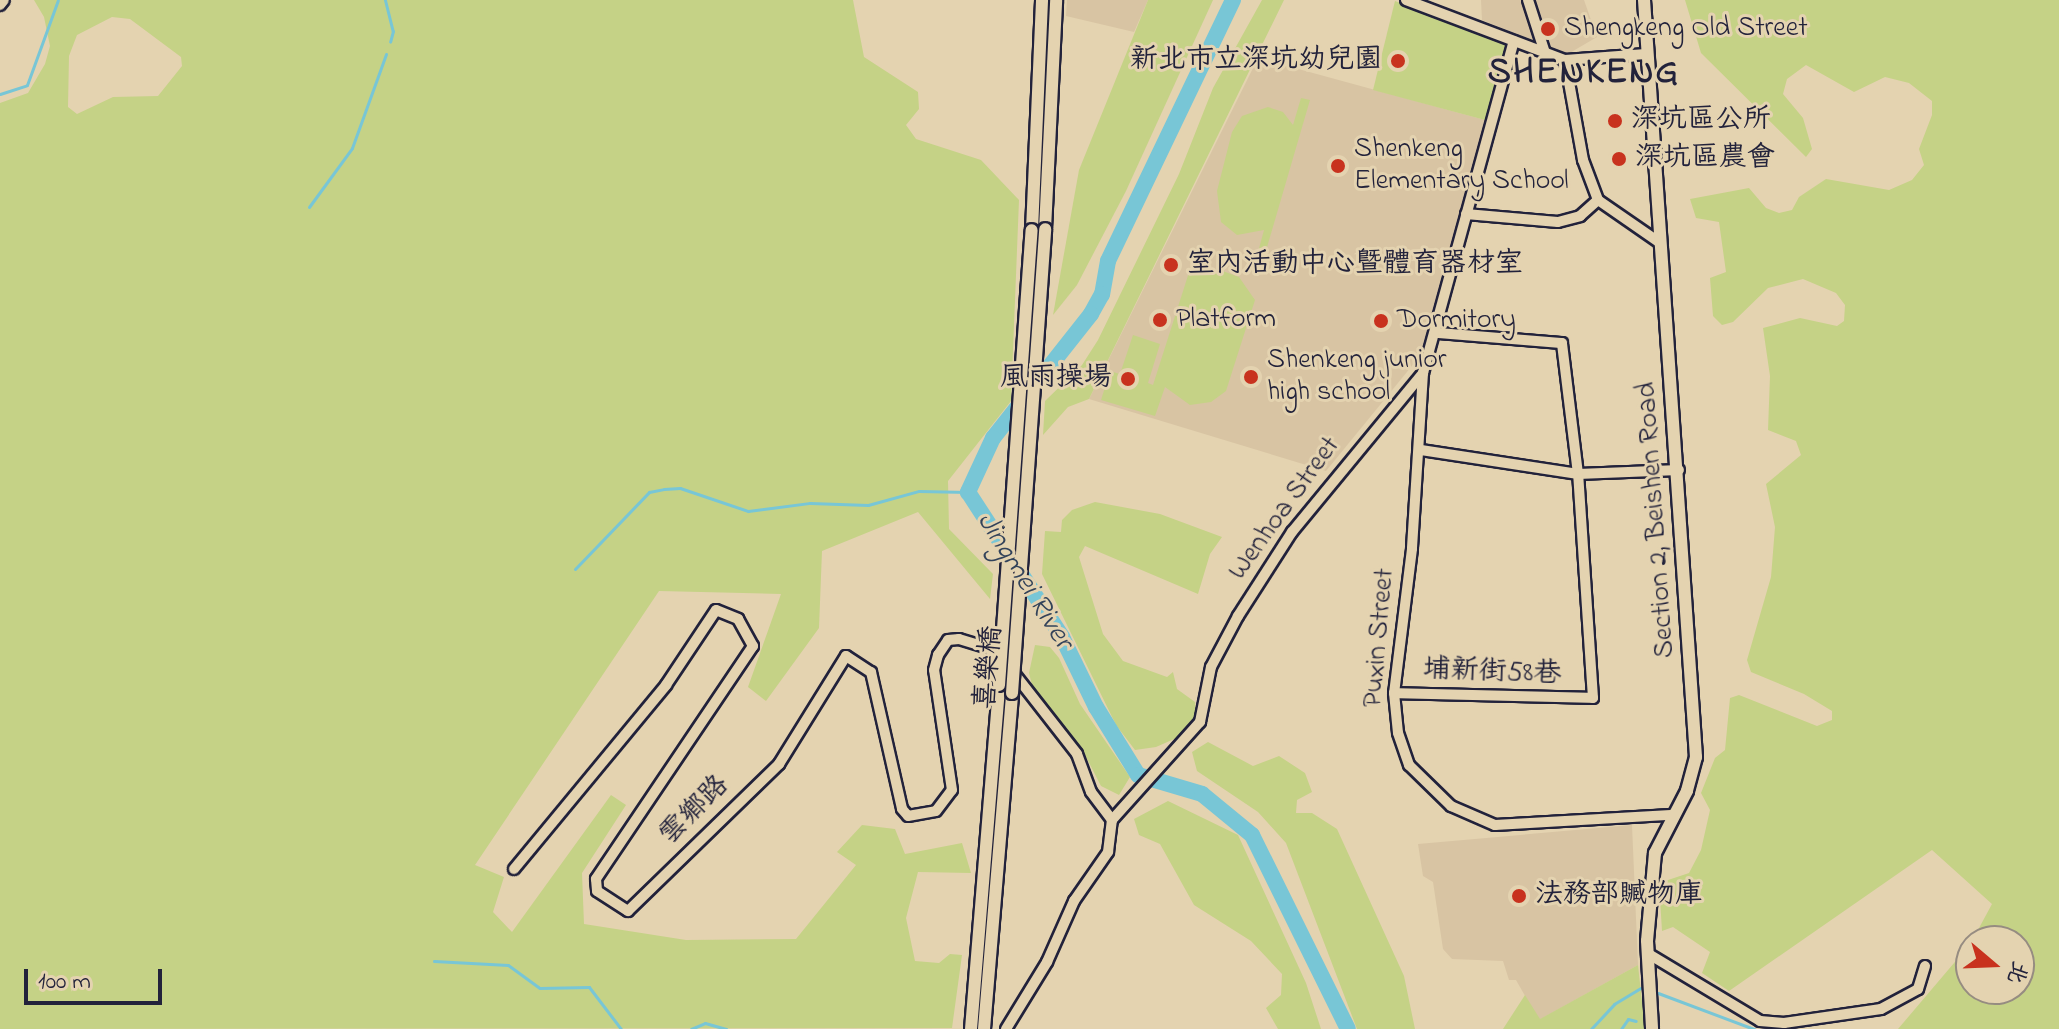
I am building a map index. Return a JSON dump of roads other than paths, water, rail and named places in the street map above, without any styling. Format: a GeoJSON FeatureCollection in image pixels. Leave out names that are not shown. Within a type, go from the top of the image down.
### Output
{"type":"FeatureCollection","features":[{"type":"Feature","properties":{"kind":"main road"},"geometry":{"type":"LineString","coordinates":[[1038,230],[1042,0]]}},
{"type":"Feature","properties":{"kind":"main road"},"geometry":{"type":"LineString","coordinates":[[1038,230],[1056,0]]}},
{"type":"Feature","properties":{"kind":"main road","name":"Section 2, Beishen Road"},"geometry":{"type":"LineString","coordinates":[[1644,0],[1679,470],[1696,757],[1687,791],[1671,815],[1655,853],[1647,953],[1652,1029]]}},
{"type":"Feature","properties":{"kind":"main road","name":"喜樂橋"},"geometry":{"type":"LineString","coordinates":[[988,870],[1038,230]]}},
{"type":"Feature","properties":{"kind":"main road"},"geometry":{"type":"LineString","coordinates":[[971,1029],[988,870]]}},
{"type":"Feature","properties":{"kind":"main road"},"geometry":{"type":"LineString","coordinates":[[984,1029],[988,870]]}},
{"type":"Feature","properties":{"kind":"street"},"geometry":{"type":"LineString","coordinates":[[0,5],[4,0]]}},
{"type":"Feature","properties":{"kind":"street"},"geometry":{"type":"LineString","coordinates":[[1406,0],[1565,60],[1646,54]]}},
{"type":"Feature","properties":{"kind":"street"},"geometry":{"type":"LineString","coordinates":[[1528,0],[1545,53]]}},
{"type":"Feature","properties":{"kind":"street","name":"Wenhoa Street"},"geometry":{"type":"LineString","coordinates":[[1115,817],[1189,738],[1200,722],[1213,662],[1238,616],[1292,532],[1423,373],[1437,333],[1514,41]]}},
{"type":"Feature","properties":{"kind":"street"},"geometry":{"type":"LineString","coordinates":[[1565,60],[1583,160],[1598,200],[1660,243]]}},
{"type":"Feature","properties":{"kind":"street"},"geometry":{"type":"LineString","coordinates":[[1466,214],[1558,222],[1580,216],[1598,200]]}},
{"type":"Feature","properties":{"kind":"street"},"geometry":{"type":"LineString","coordinates":[[1437,333],[1562,343],[1578,474]]}},
{"type":"Feature","properties":{"kind":"street","name":"Puxin Street"},"geometry":{"type":"LineString","coordinates":[[1423,373],[1421,450],[1394,693],[1398,733],[1409,765],[1440,798],[1485,822],[1510,828],[1671,815]]}},
{"type":"Feature","properties":{"kind":"street"},"geometry":{"type":"LineString","coordinates":[[1421,450],[1578,474],[1679,470]]}},
{"type":"Feature","properties":{"kind":"street","name":"埔新街58巷"},"geometry":{"type":"LineString","coordinates":[[1394,693],[1588,701],[1593,698],[1578,474]]}},
{"type":"Feature","properties":{"kind":"street","name":"雲鄉路"},"geometry":{"type":"LineString","coordinates":[[514,869],[666,685],[716,610],[738,619],[753,646],[596,879],[597,891],[616,907],[628,911],[779,764],[846,656],[871,672],[908,816],[936,811],[948,802],[952,790],[934,670],[948,640],[959,639],[997,653],[1077,754],[1091,792],[1115,817]]}},
{"type":"Feature","properties":{"kind":"street"},"geometry":{"type":"LineString","coordinates":[[1006,1029],[1047,962],[1074,901],[1108,852],[1115,817]]}},
{"type":"Feature","properties":{"kind":"street"},"geometry":{"type":"LineString","coordinates":[[1647,953],[1760,1021],[1784,1023],[1881,1009],[1918,989],[1925,966]]}},
{"type":"Feature","properties":{"kind":"waterway"},"geometry":{"type":"LineString","coordinates":[[0,94],[27,85],[58,0]]}},
{"type":"Feature","properties":{"kind":"waterway"},"geometry":{"type":"LineString","coordinates":[[385,0],[393,31],[390,42]]}},
{"type":"Feature","properties":{"kind":"waterway","name":"Jingmei River"},"geometry":{"type":"LineString","coordinates":[[1233,0],[1108,261],[1102,294],[1091,314],[993,438],[968,492],[1062,637],[1096,707],[1138,775],[1202,794],[1252,835],[1348,1029]]}},
{"type":"Feature","properties":{"kind":"waterway"},"geometry":{"type":"LineString","coordinates":[[309,207],[352,148],[386,54]]}},
{"type":"Feature","properties":{"kind":"waterway"},"geometry":{"type":"LineString","coordinates":[[575,569],[649,492],[664,489],[680,488],[748,511],[810,503],[868,505],[919,491],[968,492]]}},
{"type":"Feature","properties":{"kind":"waterway"},"geometry":{"type":"LineString","coordinates":[[434,961],[508,965],[540,988],[589,987],[621,1029]]}},
{"type":"Feature","properties":{"kind":"waterway"},"geometry":{"type":"LineString","coordinates":[[1591,1029],[1614,1004],[1641,988]]}},
{"type":"Feature","properties":{"kind":"waterway"},"geometry":{"type":"LineString","coordinates":[[1658,993],[1754,1029]]}},
{"type":"Feature","properties":{"kind":"waterway"},"geometry":{"type":"LineString","coordinates":[[1621,1029],[1628,1019],[1636,1021]]}},
{"type":"Feature","properties":{"kind":"waterway"},"geometry":{"type":"LineString","coordinates":[[691,1029],[705,1023],[726,1029]]}},
{"type":"Feature","properties":{"kind":"place","name":"Shengkeng Old Street"},"geometry":{"type":"Point","coordinates":[1548,29]}},
{"type":"Feature","properties":{"kind":"place","name":"新北市立深坑幼兒園"},"geometry":{"type":"Point","coordinates":[1398,61]}},
{"type":"Feature","properties":{"kind":"place","name":"深坑區公所"},"geometry":{"type":"Point","coordinates":[1615,121]}},
{"type":"Feature","properties":{"kind":"place","name":"深坑區農會"},"geometry":{"type":"Point","coordinates":[1619,159]}},
{"type":"Feature","properties":{"kind":"place","name":"Shenkeng Elementary School"},"geometry":{"type":"Point","coordinates":[1338,166]}},
{"type":"Feature","properties":{"kind":"place","name":"室內活動中心暨體育器材室"},"geometry":{"type":"Point","coordinates":[1171,265]}},
{"type":"Feature","properties":{"kind":"place","name":"Platform"},"geometry":{"type":"Point","coordinates":[1160,320]}},
{"type":"Feature","properties":{"kind":"place","name":"Dormitory"},"geometry":{"type":"Point","coordinates":[1381,321]}},
{"type":"Feature","properties":{"kind":"place","name":"Shenkeng junior high school"},"geometry":{"type":"Point","coordinates":[1251,377]}},
{"type":"Feature","properties":{"kind":"place","name":"風雨操場"},"geometry":{"type":"Point","coordinates":[1128,379]}},
{"type":"Feature","properties":{"kind":"place","name":"法務部贓物庫"},"geometry":{"type":"Point","coordinates":[1519,896]}},
{"type":"Feature","properties":{"kind":"district","name":"SHENKENG"},"geometry":{"type":"Point","coordinates":[1584,74]}}]}
